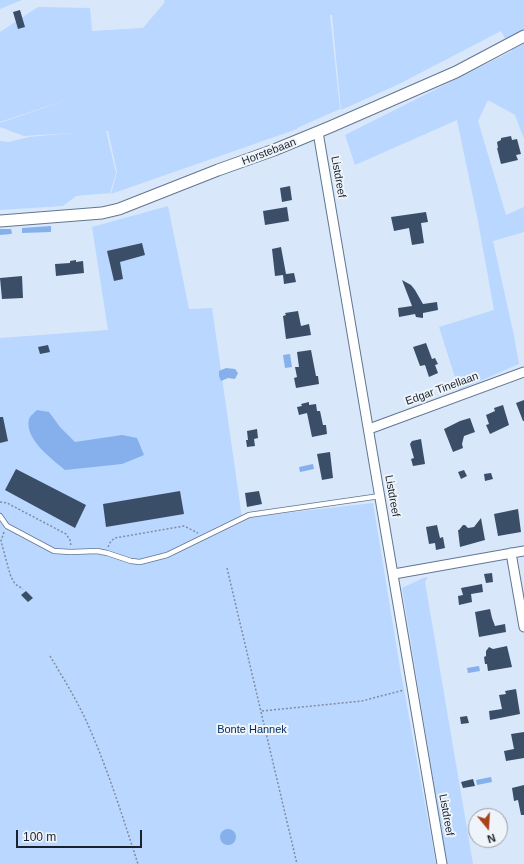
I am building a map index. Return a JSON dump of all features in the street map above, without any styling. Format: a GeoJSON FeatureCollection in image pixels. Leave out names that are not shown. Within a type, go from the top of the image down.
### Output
{"type":"FeatureCollection","features":[{"type":"Feature","properties":{"kind":"street","name":"Horstebaan"},"geometry":{"type":"LineString","coordinates":[[0,221],[102,213],[119,209],[318,132],[456,72],[524,36]]}},
{"type":"Feature","properties":{"kind":"street","name":"Listdreef"},"geometry":{"type":"LineString","coordinates":[[318,132],[442,864]]}},
{"type":"Feature","properties":{"kind":"street","name":"Edgar Tinellaan"},"geometry":{"type":"LineString","coordinates":[[369,429],[524,372]]}},
{"type":"Feature","properties":{"kind":"street"},"geometry":{"type":"LineString","coordinates":[[394,574],[524,551]]}},
{"type":"Feature","properties":{"kind":"street"},"geometry":{"type":"LineString","coordinates":[[511,553],[524,626]]}},
{"type":"Feature","properties":{"kind":"lane"},"geometry":{"type":"LineString","coordinates":[[0,516],[7,526],[49,549],[62,552],[106,552],[131,561],[140,562],[167,555],[249,515],[380,496]]}},
{"type":"Feature","properties":{"kind":"path"},"geometry":{"type":"LineString","coordinates":[[0,502],[7,503],[66,534],[70,540],[71,552]]}},
{"type":"Feature","properties":{"kind":"path"},"geometry":{"type":"LineString","coordinates":[[7,526],[2,541],[4,552],[11,577],[15,584],[23,589]]}},
{"type":"Feature","properties":{"kind":"path"},"geometry":{"type":"LineString","coordinates":[[106,552],[111,541],[115,538],[184,526],[204,537]]}},
{"type":"Feature","properties":{"kind":"path"},"geometry":{"type":"LineString","coordinates":[[226,568],[262,711],[297,864]]}},
{"type":"Feature","properties":{"kind":"path"},"geometry":{"type":"LineString","coordinates":[[50,656],[92,733],[138,864]]}},
{"type":"Feature","properties":{"kind":"path"},"geometry":{"type":"LineString","coordinates":[[262,711],[362,701],[412,688]]}},
{"type":"Feature","properties":{"kind":"green space"},"geometry":{"type":"Polygon","coordinates":[[[0,0],[22,0],[0,9],[0,0]]]}},
{"type":"Feature","properties":{"kind":"green space"},"geometry":{"type":"Polygon","coordinates":[[[164,0],[524,0],[524,139],[515,115],[488,100],[478,121],[506,215],[524,207],[524,232],[493,241],[519,364],[459,390],[439,327],[494,310],[478,221],[457,120],[355,165],[345,135],[512,51],[501,31],[399,84],[341,110],[332,15],[330,15],[340,109],[297,129],[111,194],[117,172],[108,131],[106,131],[116,173],[110,193],[76,196],[63,206],[0,210],[0,141],[9,142],[29,137],[73,133],[24,136],[0,127],[0,123],[81,95],[0,122],[0,32],[38,7],[90,8],[92,31],[143,28],[165,2],[164,0]]]}},
{"type":"Feature","properties":{"kind":"green space","name":"Bonte Hannek"},"geometry":{"type":"Polygon","coordinates":[[[168,206],[189,309],[212,308],[242,518],[373,503],[400,668],[436,864],[0,864],[0,338],[108,330],[92,227],[168,206]]]}},
{"type":"Feature","properties":{"kind":"green space"},"geometry":{"type":"Polygon","coordinates":[[[428,577],[425,582],[468,835],[468,848],[470,848],[473,864],[447,864],[402,588],[428,577]]]}},
{"type":"Feature","properties":{"kind":"shaded area"},"geometry":{"type":"Polygon","coordinates":[[[51,226],[51,232],[22,233],[22,228],[51,226]]]}},
{"type":"Feature","properties":{"kind":"shaded area"},"geometry":{"type":"Polygon","coordinates":[[[0,229],[11,229],[12,233],[0,235],[0,229]]]}},
{"type":"Feature","properties":{"kind":"shaded area"},"geometry":{"type":"Polygon","coordinates":[[[290,354],[292,367],[285,368],[283,355],[290,354]]]}},
{"type":"Feature","properties":{"kind":"shaded area"},"geometry":{"type":"Polygon","coordinates":[[[226,368],[235,369],[238,373],[235,379],[228,378],[221,381],[219,371],[226,368]]]}},
{"type":"Feature","properties":{"kind":"shaded area"},"geometry":{"type":"Polygon","coordinates":[[[37,410],[49,412],[60,427],[75,442],[122,435],[137,438],[144,455],[122,464],[65,470],[40,448],[31,434],[29,419],[37,410]]]}},
{"type":"Feature","properties":{"kind":"shaded area"},"geometry":{"type":"Polygon","coordinates":[[[313,464],[314,469],[300,472],[299,467],[313,464]]]}},
{"type":"Feature","properties":{"kind":"shaded area"},"geometry":{"type":"Polygon","coordinates":[[[479,666],[480,671],[468,673],[467,668],[479,666]]]}},
{"type":"Feature","properties":{"kind":"shaded area"},"geometry":{"type":"Polygon","coordinates":[[[491,777],[492,782],[477,785],[476,780],[491,777]]]}},
{"type":"Feature","properties":{"kind":"shaded area"},"geometry":{"type":"Polygon","coordinates":[[[225,829],[231,829],[236,834],[234,843],[231,845],[225,845],[220,840],[220,834],[225,829]]]}},
{"type":"Feature","properties":{"kind":"building"},"geometry":{"type":"Polygon","coordinates":[[[20,10],[25,27],[18,29],[13,12],[20,10]]]}},
{"type":"Feature","properties":{"kind":"building"},"geometry":{"type":"Polygon","coordinates":[[[511,136],[512,140],[517,139],[521,154],[516,155],[518,160],[501,164],[497,142],[501,140],[501,138],[511,136]]]}},
{"type":"Feature","properties":{"kind":"building"},"geometry":{"type":"Polygon","coordinates":[[[290,186],[292,200],[282,202],[280,188],[290,186]]]}},
{"type":"Feature","properties":{"kind":"building"},"geometry":{"type":"Polygon","coordinates":[[[287,207],[289,221],[265,225],[263,211],[287,207]]]}},
{"type":"Feature","properties":{"kind":"building"},"geometry":{"type":"Polygon","coordinates":[[[426,212],[428,222],[421,223],[424,243],[412,245],[409,228],[394,231],[391,217],[426,212]]]}},
{"type":"Feature","properties":{"kind":"building"},"geometry":{"type":"Polygon","coordinates":[[[142,243],[145,255],[120,262],[123,279],[114,281],[107,251],[142,243]]]}},
{"type":"Feature","properties":{"kind":"building"},"geometry":{"type":"Polygon","coordinates":[[[281,247],[286,274],[294,273],[296,282],[284,284],[283,275],[275,276],[272,249],[281,247]]]}},
{"type":"Feature","properties":{"kind":"building"},"geometry":{"type":"Polygon","coordinates":[[[76,260],[76,262],[83,261],[84,273],[56,276],[55,264],[70,263],[70,261],[76,260]]]}},
{"type":"Feature","properties":{"kind":"building"},"geometry":{"type":"Polygon","coordinates":[[[22,276],[23,298],[2,299],[0,278],[22,276]]]}},
{"type":"Feature","properties":{"kind":"building"},"geometry":{"type":"Polygon","coordinates":[[[402,280],[411,285],[423,304],[437,302],[438,310],[423,313],[423,318],[416,317],[415,314],[399,317],[398,308],[412,306],[402,280]]]}},
{"type":"Feature","properties":{"kind":"building"},"geometry":{"type":"Polygon","coordinates":[[[298,311],[301,326],[309,324],[311,335],[286,339],[283,316],[286,315],[285,313],[298,311]]]}},
{"type":"Feature","properties":{"kind":"building"},"geometry":{"type":"Polygon","coordinates":[[[426,343],[432,359],[435,358],[438,364],[435,365],[438,373],[429,377],[425,365],[420,366],[413,347],[426,343]]]}},
{"type":"Feature","properties":{"kind":"building"},"geometry":{"type":"Polygon","coordinates":[[[48,345],[50,352],[40,354],[38,347],[48,345]]]}},
{"type":"Feature","properties":{"kind":"building"},"geometry":{"type":"Polygon","coordinates":[[[311,350],[319,384],[296,388],[294,378],[297,377],[295,367],[299,367],[297,352],[311,350]]]}},
{"type":"Feature","properties":{"kind":"building"},"geometry":{"type":"Polygon","coordinates":[[[524,400],[524,421],[523,421],[516,403],[524,400]]]}},
{"type":"Feature","properties":{"kind":"building"},"geometry":{"type":"Polygon","coordinates":[[[309,402],[309,405],[316,404],[317,411],[320,411],[323,425],[326,425],[327,434],[312,437],[307,413],[299,415],[297,407],[302,406],[301,404],[309,402]]]}},
{"type":"Feature","properties":{"kind":"building"},"geometry":{"type":"Polygon","coordinates":[[[503,405],[509,425],[490,434],[486,425],[489,424],[486,415],[495,411],[494,408],[503,405]]]}},
{"type":"Feature","properties":{"kind":"building"},"geometry":{"type":"Polygon","coordinates":[[[0,417],[3,417],[8,441],[0,443],[0,417]]]}},
{"type":"Feature","properties":{"kind":"building"},"geometry":{"type":"Polygon","coordinates":[[[470,418],[475,432],[464,436],[462,444],[463,448],[453,452],[444,429],[470,418]]]}},
{"type":"Feature","properties":{"kind":"building"},"geometry":{"type":"Polygon","coordinates":[[[257,429],[258,438],[254,439],[255,446],[247,447],[247,431],[257,429]]]}},
{"type":"Feature","properties":{"kind":"building"},"geometry":{"type":"Polygon","coordinates":[[[421,439],[425,464],[413,466],[411,459],[414,458],[410,444],[412,441],[421,439]]]}},
{"type":"Feature","properties":{"kind":"building"},"geometry":{"type":"Polygon","coordinates":[[[330,452],[333,478],[322,480],[317,454],[330,452]]]}},
{"type":"Feature","properties":{"kind":"building"},"geometry":{"type":"Polygon","coordinates":[[[16,469],[86,505],[75,528],[5,490],[16,469]]]}},
{"type":"Feature","properties":{"kind":"building"},"geometry":{"type":"Polygon","coordinates":[[[464,470],[467,476],[461,479],[458,472],[464,470]]]}},
{"type":"Feature","properties":{"kind":"building"},"geometry":{"type":"Polygon","coordinates":[[[491,473],[493,479],[485,481],[484,474],[491,473]]]}},
{"type":"Feature","properties":{"kind":"building"},"geometry":{"type":"Polygon","coordinates":[[[180,491],[184,514],[106,527],[103,504],[180,491]]]}},
{"type":"Feature","properties":{"kind":"building"},"geometry":{"type":"Polygon","coordinates":[[[259,491],[262,504],[247,507],[245,493],[259,491]]]}},
{"type":"Feature","properties":{"kind":"building"},"geometry":{"type":"Polygon","coordinates":[[[518,509],[521,532],[498,536],[494,514],[518,509]]]}},
{"type":"Feature","properties":{"kind":"building"},"geometry":{"type":"Polygon","coordinates":[[[481,518],[485,540],[460,547],[458,530],[463,525],[468,528],[474,527],[481,518]]]}},
{"type":"Feature","properties":{"kind":"building"},"geometry":{"type":"Polygon","coordinates":[[[437,525],[440,538],[443,537],[445,548],[436,550],[435,543],[429,544],[426,527],[437,525]]]}},
{"type":"Feature","properties":{"kind":"building"},"geometry":{"type":"Polygon","coordinates":[[[492,573],[493,582],[486,583],[484,574],[492,573]]]}},
{"type":"Feature","properties":{"kind":"building"},"geometry":{"type":"Polygon","coordinates":[[[482,584],[483,592],[471,594],[472,602],[459,605],[458,596],[463,595],[461,588],[482,584]]]}},
{"type":"Feature","properties":{"kind":"building"},"geometry":{"type":"Polygon","coordinates":[[[26,591],[33,598],[28,602],[21,595],[26,591]]]}},
{"type":"Feature","properties":{"kind":"building"},"geometry":{"type":"Polygon","coordinates":[[[490,609],[495,626],[505,624],[506,632],[479,637],[475,612],[490,609]]]}},
{"type":"Feature","properties":{"kind":"building"},"geometry":{"type":"Polygon","coordinates":[[[507,646],[512,667],[488,671],[484,657],[486,656],[486,651],[489,647],[493,649],[507,646]]]}},
{"type":"Feature","properties":{"kind":"building"},"geometry":{"type":"Polygon","coordinates":[[[516,689],[520,714],[490,720],[489,711],[502,709],[499,695],[506,694],[505,691],[516,689]]]}},
{"type":"Feature","properties":{"kind":"building"},"geometry":{"type":"Polygon","coordinates":[[[467,716],[469,723],[461,724],[460,717],[467,716]]]}},
{"type":"Feature","properties":{"kind":"building"},"geometry":{"type":"Polygon","coordinates":[[[524,732],[524,758],[506,761],[504,751],[514,749],[511,734],[524,732]]]}},
{"type":"Feature","properties":{"kind":"building"},"geometry":{"type":"Polygon","coordinates":[[[473,779],[475,786],[463,788],[461,782],[473,779]]]}},
{"type":"Feature","properties":{"kind":"building"},"geometry":{"type":"Polygon","coordinates":[[[524,785],[524,815],[521,815],[518,800],[514,801],[512,788],[524,785]]]}}]}
